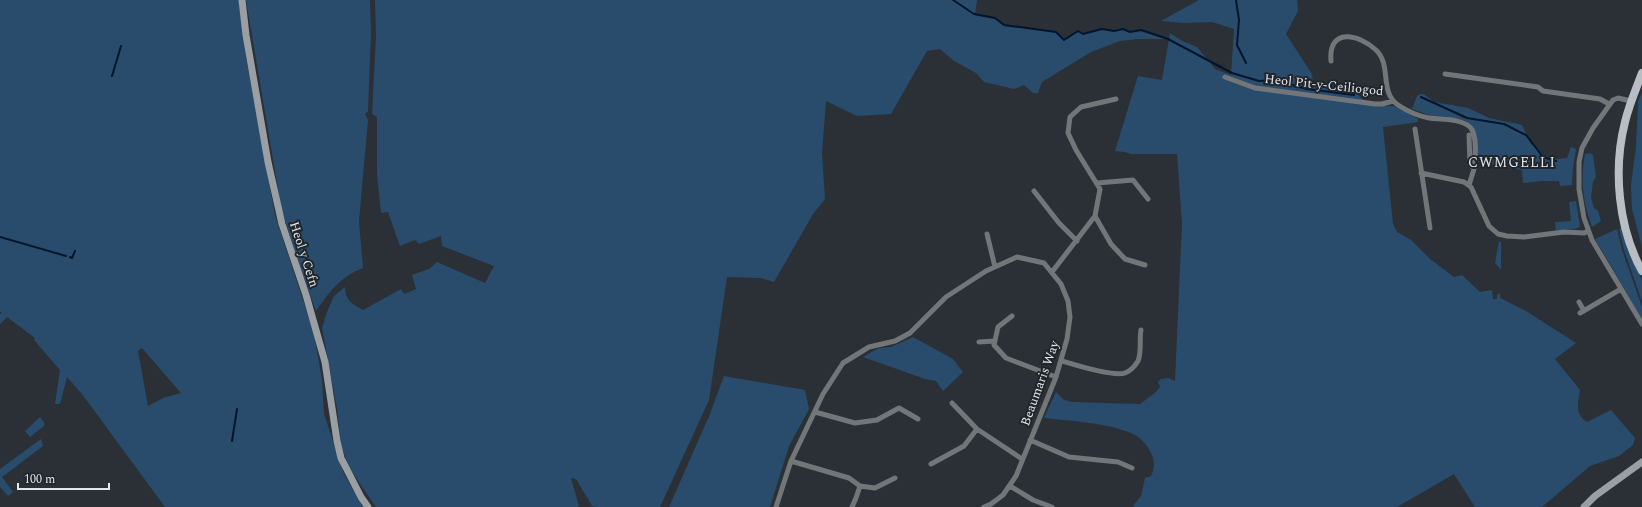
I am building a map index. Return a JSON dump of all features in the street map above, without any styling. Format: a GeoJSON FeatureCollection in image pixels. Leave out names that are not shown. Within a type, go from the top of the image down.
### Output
{"type":"FeatureCollection","features":[{"type":"Feature","properties":{"kind":"main road"},"geometry":{"type":"LineString","coordinates":[[1642,73],[1631,101],[1625,124],[1621,147],[1619,192],[1631,246],[1642,271]]}},
{"type":"Feature","properties":{"kind":"street","name":"Heol y Cefn"},"geometry":{"type":"LineString","coordinates":[[242,0],[246,35],[268,162],[282,224],[306,295],[325,362],[341,458],[361,497],[368,507]]}},
{"type":"Feature","properties":{"kind":"street"},"geometry":{"type":"LineString","coordinates":[[1331,61],[1330,52],[1333,44],[1337,40],[1351,36],[1366,43],[1377,51],[1382,59],[1385,67],[1387,88],[1393,101]]}},
{"type":"Feature","properties":{"kind":"street"},"geometry":{"type":"LineString","coordinates":[[1445,74],[1538,87],[1543,91],[1600,99],[1610,104]]}},
{"type":"Feature","properties":{"kind":"street","name":"Heol Pit-y-Ceiliogod"},"geometry":{"type":"LineString","coordinates":[[1225,77],[1255,88],[1376,104],[1393,101],[1419,115],[1462,123],[1471,128],[1474,134],[1474,169]]}},
{"type":"Feature","properties":{"kind":"street"},"geometry":{"type":"LineString","coordinates":[[1631,101],[1618,98],[1610,104],[1593,128],[1582,148],[1579,162],[1578,190],[1588,231],[1596,248],[1642,324]]}},
{"type":"Feature","properties":{"kind":"street"},"geometry":{"type":"LineString","coordinates":[[1052,272],[1095,216],[1100,189],[1076,150],[1068,133],[1070,117],[1080,107],[1116,99]]}},
{"type":"Feature","properties":{"kind":"street"},"geometry":{"type":"LineString","coordinates":[[1415,128],[1430,228]]}},
{"type":"Feature","properties":{"kind":"street"},"geometry":{"type":"LineString","coordinates":[[1469,135],[1470,164],[1474,169],[1469,185]]}},
{"type":"Feature","properties":{"kind":"street"},"geometry":{"type":"LineString","coordinates":[[1421,173],[1469,185],[1489,226],[1498,234],[1524,237],[1564,232],[1584,233],[1588,231]]}},
{"type":"Feature","properties":{"kind":"street"},"geometry":{"type":"LineString","coordinates":[[1097,183],[1133,180],[1148,199]]}},
{"type":"Feature","properties":{"kind":"street"},"geometry":{"type":"LineString","coordinates":[[1034,191],[1059,223],[1077,241]]}},
{"type":"Feature","properties":{"kind":"street"},"geometry":{"type":"LineString","coordinates":[[1095,216],[1111,244],[1125,259],[1145,265]]}},
{"type":"Feature","properties":{"kind":"street"},"geometry":{"type":"LineString","coordinates":[[987,234],[995,267]]}},
{"type":"Feature","properties":{"kind":"street","name":"Beaumaris Way"},"geometry":{"type":"LineString","coordinates":[[815,412],[823,394],[843,363],[869,347],[895,341],[910,333],[946,297],[986,271],[1017,257],[1044,263],[1060,284],[1068,301],[1070,317],[1062,361],[1016,476],[1003,495],[991,504],[984,507]]}},
{"type":"Feature","properties":{"kind":"street"},"geometry":{"type":"LineString","coordinates":[[1579,302],[1582,312],[1621,289]]}},
{"type":"Feature","properties":{"kind":"street"},"geometry":{"type":"LineString","coordinates":[[1012,316],[998,327],[994,345],[1006,358],[1056,377]]}},
{"type":"Feature","properties":{"kind":"street"},"geometry":{"type":"LineString","coordinates":[[1062,361],[1112,373],[1126,373],[1137,363],[1140,350],[1137,339],[1141,330]]}},
{"type":"Feature","properties":{"kind":"street"},"geometry":{"type":"LineString","coordinates":[[979,342],[995,341]]}},
{"type":"Feature","properties":{"kind":"street"},"geometry":{"type":"LineString","coordinates":[[952,403],[977,429],[1022,459]]}},
{"type":"Feature","properties":{"kind":"street"},"geometry":{"type":"LineString","coordinates":[[776,507],[791,461],[815,412],[855,423],[877,420],[899,408],[918,419]]}},
{"type":"Feature","properties":{"kind":"street"},"geometry":{"type":"LineString","coordinates":[[931,464],[964,446],[977,429]]}},
{"type":"Feature","properties":{"kind":"street"},"geometry":{"type":"LineString","coordinates":[[1030,440],[1070,457],[1118,462],[1132,468]]}},
{"type":"Feature","properties":{"kind":"street"},"geometry":{"type":"LineString","coordinates":[[791,461],[849,478],[860,486],[875,488],[895,478]]}},
{"type":"Feature","properties":{"kind":"street"},"geometry":{"type":"LineString","coordinates":[[1584,507],[1595,496],[1642,462]]}},
{"type":"Feature","properties":{"kind":"street"},"geometry":{"type":"LineString","coordinates":[[852,507],[860,486]]}},
{"type":"Feature","properties":{"kind":"street"},"geometry":{"type":"LineString","coordinates":[[1010,486],[1033,500],[1052,507]]}},
{"type":"Feature","properties":{"kind":"shaded area"},"geometry":{"type":"Polygon","coordinates":[[[0,0],[239,0],[246,57],[275,215],[314,333],[322,380],[324,414],[344,474],[363,507],[165,507],[82,394],[67,377],[60,404],[55,404],[60,370],[34,340],[35,338],[7,317],[0,324],[0,314],[2,313],[0,311],[0,0]],[[142,348],[138,351],[148,406],[163,398],[181,393],[142,348]]]}},
{"type":"Feature","properties":{"kind":"shaded area"},"geometry":{"type":"Polygon","coordinates":[[[246,0],[370,0],[371,32],[368,111],[365,114],[368,120],[359,221],[363,268],[348,276],[336,285],[316,311],[300,268],[281,207],[246,0]]]}},
{"type":"Feature","properties":{"kind":"shaded area"},"geometry":{"type":"Polygon","coordinates":[[[375,0],[977,0],[975,14],[995,18],[1004,25],[1056,32],[1064,40],[1078,31],[1083,34],[1102,29],[1114,31],[1123,29],[1130,32],[1141,30],[1168,39],[1137,39],[1120,41],[1091,52],[1042,82],[1038,93],[1033,93],[1024,85],[1014,89],[984,82],[976,73],[954,61],[940,49],[927,51],[891,114],[857,116],[826,101],[822,153],[825,199],[813,214],[774,282],[761,278],[727,277],[709,400],[660,507],[595,507],[592,506],[576,479],[571,478],[579,506],[577,507],[376,507],[348,465],[341,445],[337,408],[322,328],[334,296],[345,287],[346,295],[350,301],[363,310],[401,289],[404,294],[416,289],[412,275],[429,269],[437,262],[485,283],[494,266],[442,246],[441,236],[419,244],[415,240],[400,246],[388,212],[381,213],[377,174],[377,117],[372,114],[376,37],[375,0]]]}},
{"type":"Feature","properties":{"kind":"shaded area"},"geometry":{"type":"Polygon","coordinates":[[[1199,0],[1297,0],[1298,11],[1286,34],[1312,74],[1313,86],[1343,91],[1353,91],[1369,105],[1394,106],[1418,119],[1418,122],[1383,127],[1393,224],[1397,232],[1411,240],[1430,259],[1454,277],[1462,275],[1480,292],[1492,290],[1493,299],[1497,299],[1497,295],[1500,293],[1500,298],[1526,311],[1576,343],[1555,359],[1580,390],[1578,408],[1580,415],[1587,422],[1611,410],[1635,438],[1633,445],[1619,456],[1590,466],[1542,507],[1475,507],[1454,474],[1397,507],[1135,507],[1133,506],[1141,496],[1145,478],[1151,476],[1154,467],[1154,462],[1148,447],[1142,440],[1126,431],[1103,425],[1044,418],[1056,392],[1064,400],[1072,402],[1140,404],[1156,392],[1160,387],[1158,382],[1161,379],[1168,378],[1175,381],[1182,224],[1177,154],[1131,154],[1115,151],[1138,76],[1162,80],[1170,33],[1182,41],[1197,47],[1215,69],[1231,75],[1234,29],[1212,22],[1184,23],[1161,21],[1199,0]]]}},
{"type":"Feature","properties":{"kind":"shaded area"},"geometry":{"type":"Polygon","coordinates":[[[1642,92],[1642,247],[1632,209],[1631,185],[1636,146],[1638,101],[1642,92]]]}},
{"type":"Feature","properties":{"kind":"shaded area"},"geometry":{"type":"Polygon","coordinates":[[[1424,94],[1434,102],[1468,108],[1489,118],[1522,125],[1531,144],[1544,156],[1557,159],[1567,158],[1571,147],[1576,149],[1572,185],[1560,186],[1559,181],[1523,183],[1522,170],[1478,162],[1476,134],[1472,125],[1464,120],[1432,116],[1412,109],[1417,96],[1424,94]]]}},
{"type":"Feature","properties":{"kind":"shaded area"},"geometry":{"type":"Polygon","coordinates":[[[1590,153],[1593,155],[1596,177],[1593,182],[1591,197],[1594,208],[1598,211],[1601,221],[1592,227],[1586,209],[1583,191],[1583,164],[1585,154],[1590,153]]]}},
{"type":"Feature","properties":{"kind":"shaded area"},"geometry":{"type":"Polygon","coordinates":[[[1576,201],[1580,227],[1575,229],[1556,230],[1555,222],[1571,221],[1569,202],[1576,201]]]}},
{"type":"Feature","properties":{"kind":"shaded area"},"geometry":{"type":"Polygon","coordinates":[[[1621,228],[1629,254],[1642,280],[1642,301],[1624,250],[1619,229],[1621,228]]]}},
{"type":"Feature","properties":{"kind":"shaded area"},"geometry":{"type":"Polygon","coordinates":[[[1617,229],[1622,250],[1642,307],[1642,319],[1595,239],[1617,229]]]}},
{"type":"Feature","properties":{"kind":"shaded area"},"geometry":{"type":"Polygon","coordinates":[[[1499,241],[1501,242],[1501,270],[1495,263],[1499,241]]]}},
{"type":"Feature","properties":{"kind":"shaded area"},"geometry":{"type":"Polygon","coordinates":[[[913,337],[953,359],[963,372],[943,391],[936,381],[925,379],[863,357],[879,348],[891,347],[913,337]]]}},
{"type":"Feature","properties":{"kind":"shaded area"},"geometry":{"type":"Polygon","coordinates":[[[724,376],[805,390],[809,409],[789,446],[770,507],[669,507],[710,414],[724,376]]]}},
{"type":"Feature","properties":{"kind":"shaded area"},"geometry":{"type":"Polygon","coordinates":[[[40,417],[44,422],[44,426],[30,437],[25,431],[40,417]]]}},
{"type":"Feature","properties":{"kind":"shaded area"},"geometry":{"type":"Polygon","coordinates":[[[41,439],[43,446],[2,477],[13,492],[8,496],[0,487],[0,469],[41,439]]]}},
{"type":"Feature","properties":{"kind":"waterway"},"geometry":{"type":"LineString","coordinates":[[953,0],[974,14],[995,18],[1004,25],[1056,32],[1064,40],[1078,31],[1083,34],[1102,29],[1114,31],[1123,29],[1130,32],[1141,30],[1168,39],[1232,73],[1259,81],[1275,80],[1307,89],[1354,95]]}},
{"type":"Feature","properties":{"kind":"waterway"},"geometry":{"type":"LineString","coordinates":[[1236,0],[1239,20],[1237,45],[1246,63]]}},
{"type":"Feature","properties":{"kind":"waterway"},"geometry":{"type":"LineString","coordinates":[[112,76],[121,46]]}},
{"type":"Feature","properties":{"kind":"waterway"},"geometry":{"type":"LineString","coordinates":[[1421,97],[1467,118],[1504,124],[1526,135],[1543,157],[1556,161]]}},
{"type":"Feature","properties":{"kind":"waterway"},"geometry":{"type":"LineString","coordinates":[[0,237],[66,256]]}},
{"type":"Feature","properties":{"kind":"waterway"},"geometry":{"type":"LineString","coordinates":[[70,257],[72,258],[75,251]]}},
{"type":"Feature","properties":{"kind":"waterway"},"geometry":{"type":"LineString","coordinates":[[232,441],[237,409]]}},
{"type":"Feature","properties":{"kind":"district","name":"CWMGELLI"},"geometry":{"type":"Point","coordinates":[1512,162]}}]}
